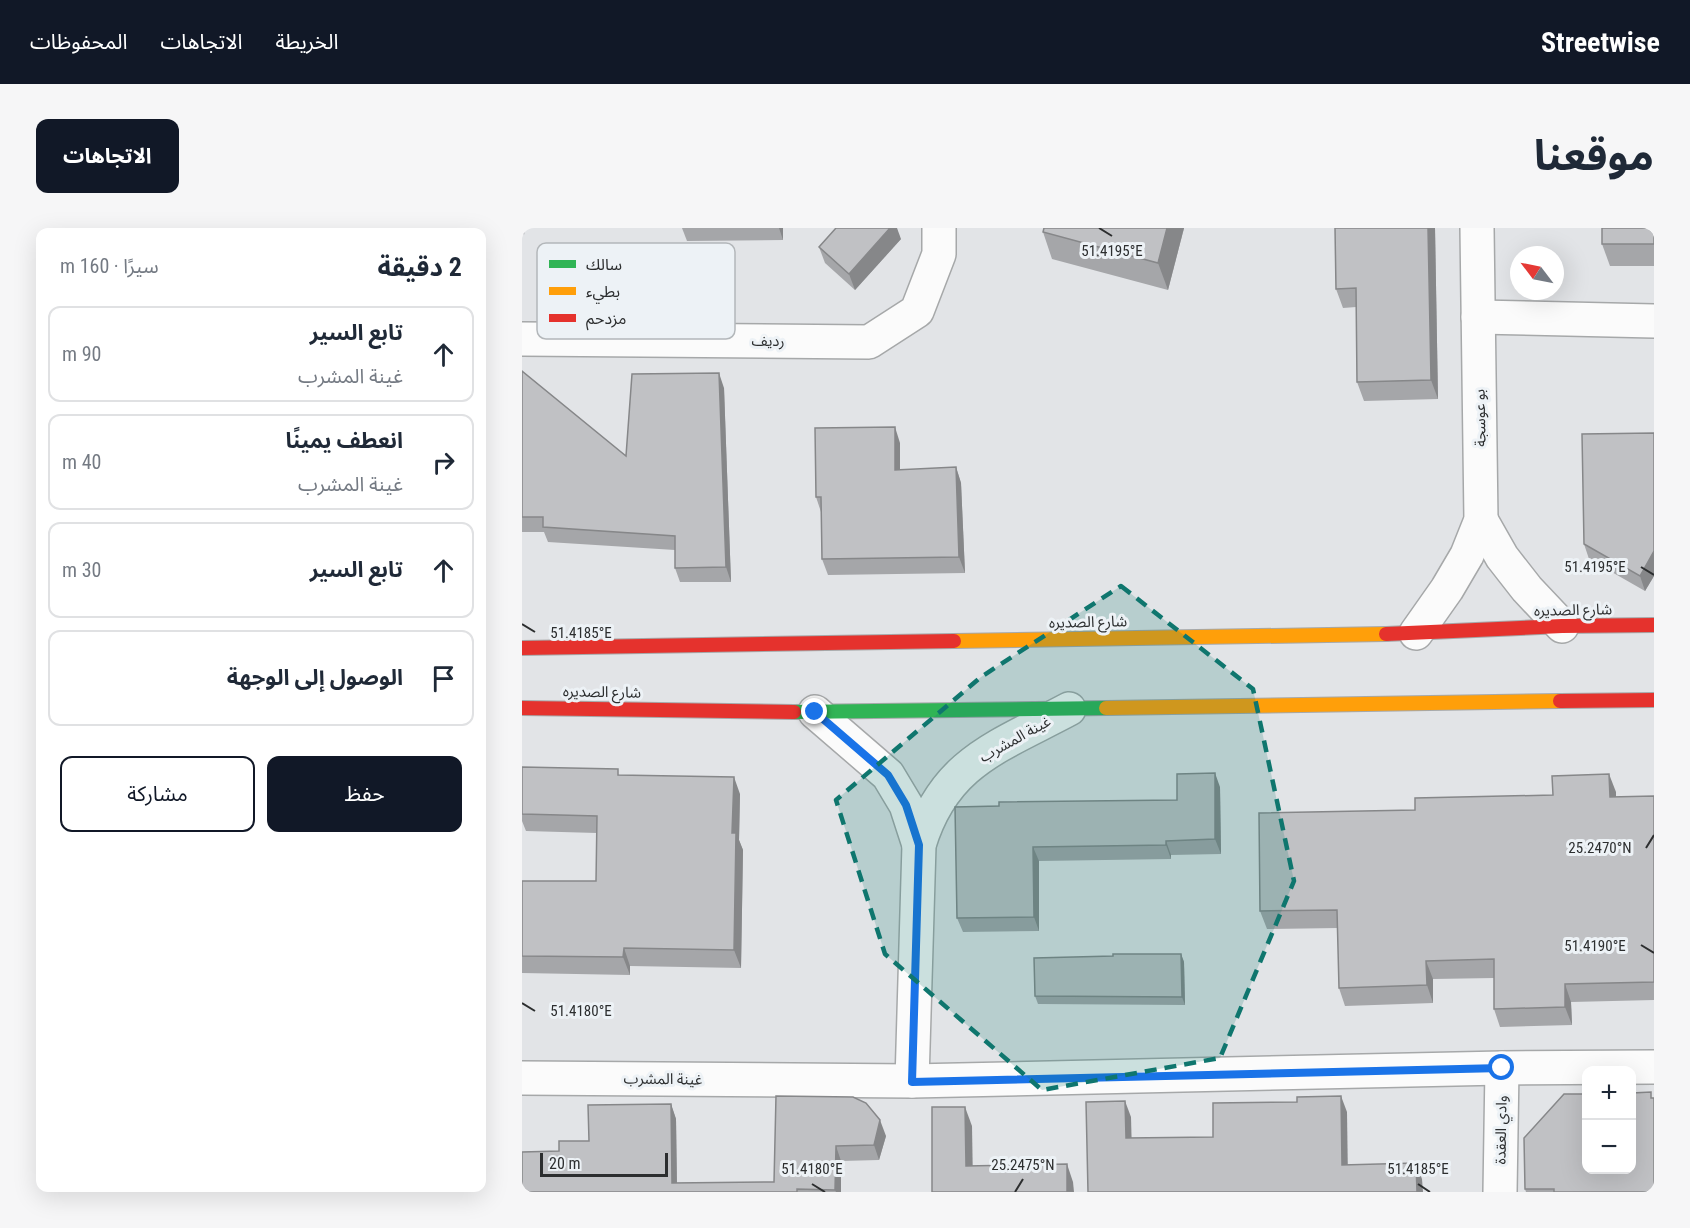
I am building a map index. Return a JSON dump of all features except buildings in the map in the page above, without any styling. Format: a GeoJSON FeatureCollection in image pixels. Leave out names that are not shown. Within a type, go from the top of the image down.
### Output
{"type":"FeatureCollection","features":[{"type":"Feature","properties":{"kind":"main road","name":"شارع الصديره"},"geometry":{"type":"LineString","coordinates":[[522,648],[1416,633],[1562,626],[1654,625]]}},
{"type":"Feature","properties":{"kind":"main road","name":"شارع الصديره"},"geometry":{"type":"LineString","coordinates":[[522,708],[815,712],[1654,700]]}},
{"type":"Feature","properties":{"kind":"street","name":"رديف"},"geometry":{"type":"LineString","coordinates":[[522,339],[869,342],[917,311],[939,254],[939,228]]}},
{"type":"Feature","properties":{"kind":"street","name":"بو عوسجة"},"geometry":{"type":"LineString","coordinates":[[1416,633],[1447,589],[1467,555],[1481,520],[1477,228]]}},
{"type":"Feature","properties":{"kind":"street"},"geometry":{"type":"LineString","coordinates":[[1478,317],[1654,321]]}},
{"type":"Feature","properties":{"kind":"street","name":"بو عوسجة"},"geometry":{"type":"LineString","coordinates":[[1481,520],[1502,557],[1527,589],[1562,626]]}},
{"type":"Feature","properties":{"kind":"street","name":"غينة المشرب"},"geometry":{"type":"LineString","coordinates":[[912,1082],[919,845],[926,822],[937,801],[952,781],[969,765],[989,751],[1069,709]]}},
{"type":"Feature","properties":{"kind":"street"},"geometry":{"type":"LineString","coordinates":[[815,712],[888,775],[906,805],[919,845]]}},
{"type":"Feature","properties":{"kind":"street","name":"غينة المشرب"},"geometry":{"type":"LineString","coordinates":[[522,1078],[912,1082],[1502,1068],[1654,1067]]}},
{"type":"Feature","properties":{"kind":"street","name":"وادي العقدة"},"geometry":{"type":"LineString","coordinates":[[1500,1192],[1502,1068]]}},
{"type":"Feature","properties":{"kind":"highlighted area"},"geometry":{"type":"Polygon","coordinates":[[[1121,586],[1253,689],[1294,881],[1220,1058],[1042,1090],[885,954],[836,800],[981,677],[1121,586]]]}},
{"type":"Feature","properties":{"kind":"traffic: fast"},"geometry":{"type":"LineString","coordinates":[[794,712],[1106,708]]}},
{"type":"Feature","properties":{"kind":"traffic: slow"},"geometry":{"type":"LineString","coordinates":[[954,641],[1386,634]]}},
{"type":"Feature","properties":{"kind":"traffic: slow"},"geometry":{"type":"LineString","coordinates":[[1106,708],[1560,701]]}},
{"type":"Feature","properties":{"kind":"traffic: jam"},"geometry":{"type":"LineString","coordinates":[[1386,634],[1562,626],[1654,625]]}},
{"type":"Feature","properties":{"kind":"traffic: jam"},"geometry":{"type":"LineString","coordinates":[[522,648],[954,641]]}},
{"type":"Feature","properties":{"kind":"traffic: jam"},"geometry":{"type":"LineString","coordinates":[[1560,701],[1654,700]]}},
{"type":"Feature","properties":{"kind":"traffic: jam"},"geometry":{"type":"LineString","coordinates":[[522,708],[794,712]]}},
{"type":"Feature","properties":{"kind":"route"},"geometry":{"type":"LineString","coordinates":[[815,712],[888,775],[906,805],[919,845],[912,1082],[1502,1068]]}}]}
